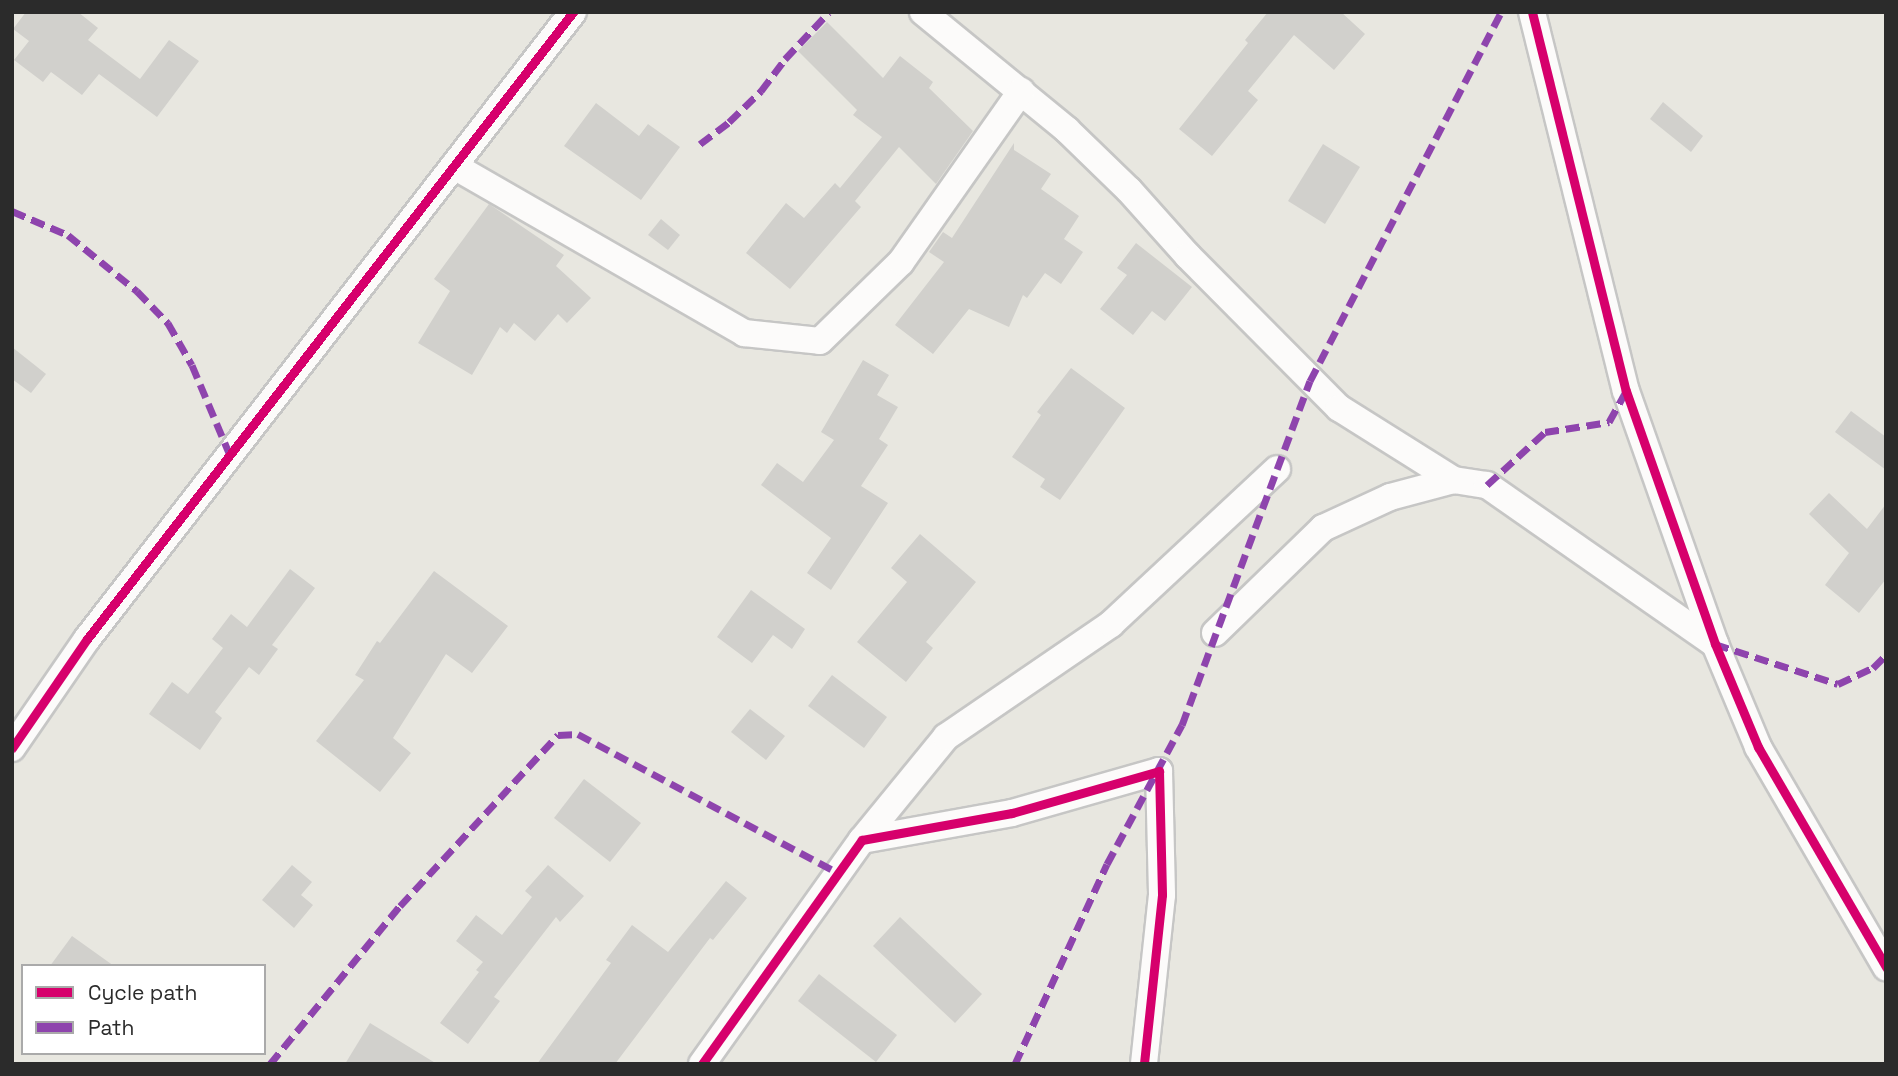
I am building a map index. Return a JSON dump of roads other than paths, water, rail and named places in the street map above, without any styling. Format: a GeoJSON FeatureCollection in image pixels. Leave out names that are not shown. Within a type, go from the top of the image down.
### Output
{"type":"FeatureCollection","features":[{"type":"Feature","properties":{"kind":"street"},"geometry":{"type":"LineString","coordinates":[[12,748],[87,639],[573,12]]}},
{"type":"Feature","properties":{"kind":"street"},"geometry":{"type":"LineString","coordinates":[[923,12],[1021,91],[1129,190],[1188,256],[1339,408],[1454,480],[1487,485],[1715,644]]}},
{"type":"Feature","properties":{"kind":"street"},"geometry":{"type":"LineString","coordinates":[[1532,12],[1626,391],[1715,644],[1758,747],[1886,967]]}},
{"type":"Feature","properties":{"kind":"street"},"geometry":{"type":"LineString","coordinates":[[454,166],[744,333],[820,341],[901,262],[1021,91]]}},
{"type":"Feature","properties":{"kind":"street"},"geometry":{"type":"LineString","coordinates":[[702,1064],[862,840],[946,737],[1111,624],[1277,469]]}},
{"type":"Feature","properties":{"kind":"street"},"geometry":{"type":"LineString","coordinates":[[1215,633],[1323,528],[1390,497],[1454,480]]}},
{"type":"Feature","properties":{"kind":"street"},"geometry":{"type":"LineString","coordinates":[[862,840],[1012,813],[1159,771],[1162,895],[1144,1064]]}}]}
